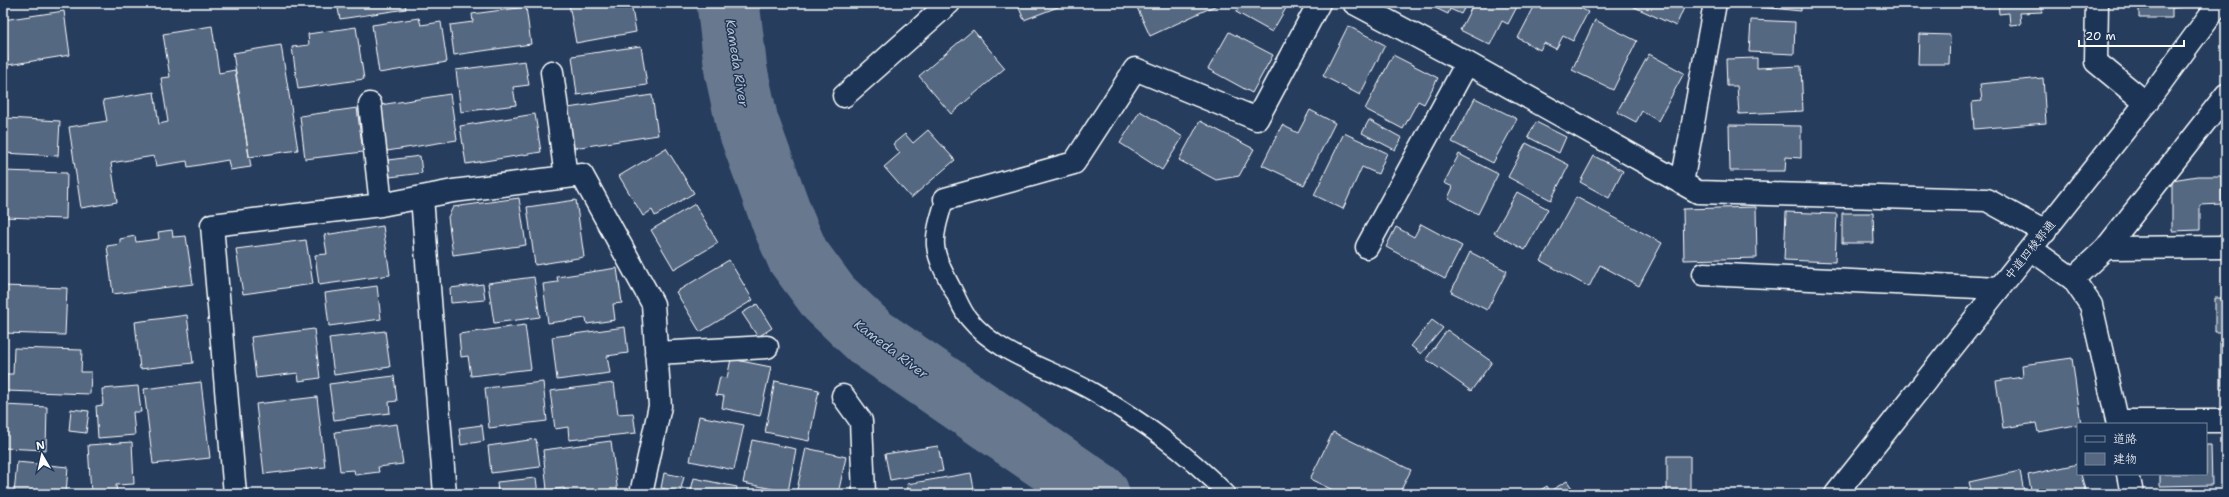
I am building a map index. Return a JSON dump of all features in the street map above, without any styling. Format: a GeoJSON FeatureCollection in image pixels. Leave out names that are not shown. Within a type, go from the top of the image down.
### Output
{"type":"FeatureCollection","features":[{"type":"Feature","properties":{"kind":"street"},"geometry":{"type":"LineString","coordinates":[[945,199],[1074,163],[1135,69],[1256,119],[1319,3]]}},
{"type":"Feature","properties":{"kind":"street"},"geometry":{"type":"LineString","coordinates":[[1354,3],[1467,63],[1698,192],[1987,200],[2045,232]]}},
{"type":"Feature","properties":{"kind":"street"},"geometry":{"type":"LineString","coordinates":[[1682,183],[1715,3]]}},
{"type":"Feature","properties":{"kind":"street"},"geometry":{"type":"LineString","coordinates":[[2097,3],[2096,62],[2146,103]]}},
{"type":"Feature","properties":{"kind":"street","name":"中道四稜郭通"},"geometry":{"type":"LineString","coordinates":[[1836,494],[2146,103],[2220,3]]}},
{"type":"Feature","properties":{"kind":"street"},"geometry":{"type":"LineString","coordinates":[[844,96],[942,5]]}},
{"type":"Feature","properties":{"kind":"street"},"geometry":{"type":"LineString","coordinates":[[1367,247],[1467,63]]}},
{"type":"Feature","properties":{"kind":"street"},"geometry":{"type":"LineString","coordinates":[[552,72],[566,177]]}},
{"type":"Feature","properties":{"kind":"street"},"geometry":{"type":"LineString","coordinates":[[2073,279],[2106,248],[2226,95]]}},
{"type":"Feature","properties":{"kind":"street"},"geometry":{"type":"LineString","coordinates":[[370,104],[381,205]]}},
{"type":"Feature","properties":{"kind":"street"},"geometry":{"type":"LineString","coordinates":[[235,494],[212,224],[381,205],[453,190],[582,175],[653,304],[660,406],[641,494]]}},
{"type":"Feature","properties":{"kind":"street"},"geometry":{"type":"LineString","coordinates":[[422,197],[440,494]]}},
{"type":"Feature","properties":{"kind":"street"},"geometry":{"type":"LineString","coordinates":[[2106,248],[2226,247]]}},
{"type":"Feature","properties":{"kind":"street"},"geometry":{"type":"LineString","coordinates":[[2031,249],[2073,279],[2091,305],[2118,423],[2226,421]]}},
{"type":"Feature","properties":{"kind":"street"},"geometry":{"type":"LineString","coordinates":[[1704,274],[1999,288]]}},
{"type":"Feature","properties":{"kind":"street"},"geometry":{"type":"LineString","coordinates":[[656,353],[767,346]]}},
{"type":"Feature","properties":{"kind":"street"},"geometry":{"type":"LineString","coordinates":[[843,396],[861,421],[864,494]]}},
{"type":"Feature","properties":{"kind":"street"},"geometry":{"type":"LineString","coordinates":[[2128,475],[2132,494]]}},
{"type":"Feature","properties":{"kind":"lane"},"geometry":{"type":"LineString","coordinates":[[945,199],[936,230],[934,243],[937,260],[968,318],[984,335],[1002,347],[1085,388],[1130,415],[1172,443],[1227,494]]}},
{"type":"Feature","properties":{"kind":"building"},"geometry":{"type":"Polygon","coordinates":[[[337,3],[405,3],[406,9],[340,19],[337,3]]]}},
{"type":"Feature","properties":{"kind":"building"},"geometry":{"type":"Polygon","coordinates":[[[631,3],[636,32],[576,43],[569,4],[631,3]]]}},
{"type":"Feature","properties":{"kind":"building"},"geometry":{"type":"Polygon","coordinates":[[[1017,3],[1062,3],[1063,5],[1024,20],[1017,3]]]}},
{"type":"Feature","properties":{"kind":"building"},"geometry":{"type":"Polygon","coordinates":[[[1135,3],[1221,3],[1150,36],[1135,3]]]}},
{"type":"Feature","properties":{"kind":"building"},"geometry":{"type":"Polygon","coordinates":[[[1242,3],[1289,3],[1272,32],[1236,12],[1242,3]]]}},
{"type":"Feature","properties":{"kind":"building"},"geometry":{"type":"Polygon","coordinates":[[[1467,3],[1461,14],[1450,9],[1448,14],[1427,4],[1467,3]]]}},
{"type":"Feature","properties":{"kind":"building"},"geometry":{"type":"Polygon","coordinates":[[[1474,3],[1519,3],[1508,24],[1502,21],[1490,45],[1460,30],[1474,3]]]}},
{"type":"Feature","properties":{"kind":"building"},"geometry":{"type":"Polygon","coordinates":[[[1536,3],[1571,3],[1588,12],[1573,41],[1563,36],[1556,49],[1544,43],[1540,50],[1518,38],[1536,3]]]}},
{"type":"Feature","properties":{"kind":"building"},"geometry":{"type":"Polygon","coordinates":[[[1633,3],[1686,3],[1676,26],[1632,6],[1633,3]]]}},
{"type":"Feature","properties":{"kind":"building"},"geometry":{"type":"Polygon","coordinates":[[[1760,3],[1801,3],[1801,11],[1760,7],[1760,3]]]}},
{"type":"Feature","properties":{"kind":"building"},"geometry":{"type":"Polygon","coordinates":[[[1998,3],[2042,3],[2042,12],[2020,13],[2021,24],[2010,25],[2009,13],[1999,14],[1998,3]]]}},
{"type":"Feature","properties":{"kind":"building"},"geometry":{"type":"Polygon","coordinates":[[[2139,3],[2182,3],[2182,7],[2172,8],[2172,18],[2139,18],[2139,3]]]}},
{"type":"Feature","properties":{"kind":"building"},"geometry":{"type":"Polygon","coordinates":[[[526,7],[531,44],[454,55],[450,25],[473,22],[472,14],[526,7]]]}},
{"type":"Feature","properties":{"kind":"building"},"geometry":{"type":"Polygon","coordinates":[[[64,11],[70,55],[8,65],[3,20],[64,11]]]}},
{"type":"Feature","properties":{"kind":"building"},"geometry":{"type":"Polygon","coordinates":[[[419,18],[421,25],[441,22],[447,62],[379,73],[372,25],[419,18]]]}},
{"type":"Feature","properties":{"kind":"building"},"geometry":{"type":"Polygon","coordinates":[[[1595,20],[1637,41],[1613,90],[1572,70],[1595,20]]]}},
{"type":"Feature","properties":{"kind":"building"},"geometry":{"type":"Polygon","coordinates":[[[1751,20],[1795,22],[1794,54],[1749,52],[1751,20]]]}},
{"type":"Feature","properties":{"kind":"building"},"geometry":{"type":"Polygon","coordinates":[[[212,26],[219,73],[235,70],[251,167],[230,170],[228,160],[188,167],[187,161],[156,166],[154,156],[111,163],[117,202],[81,208],[69,127],[107,121],[103,100],[154,92],[159,124],[168,122],[161,78],[170,77],[163,34],[212,26]]]}},
{"type":"Feature","properties":{"kind":"building"},"geometry":{"type":"Polygon","coordinates":[[[1348,26],[1385,45],[1360,95],[1323,76],[1348,26]]]}},
{"type":"Feature","properties":{"kind":"building"},"geometry":{"type":"Polygon","coordinates":[[[356,27],[364,79],[298,89],[292,47],[309,45],[308,34],[356,27]]]}},
{"type":"Feature","properties":{"kind":"building"},"geometry":{"type":"Polygon","coordinates":[[[973,30],[1005,68],[951,114],[919,76],[973,30]]]}},
{"type":"Feature","properties":{"kind":"building"},"geometry":{"type":"Polygon","coordinates":[[[1229,32],[1273,55],[1252,93],[1208,69],[1229,32]]]}},
{"type":"Feature","properties":{"kind":"building"},"geometry":{"type":"Polygon","coordinates":[[[1919,34],[1950,35],[1949,64],[1918,64],[1919,34]]]}},
{"type":"Feature","properties":{"kind":"building"},"geometry":{"type":"Polygon","coordinates":[[[281,45],[298,150],[249,157],[233,53],[281,45]]]}},
{"type":"Feature","properties":{"kind":"building"},"geometry":{"type":"Polygon","coordinates":[[[641,46],[647,85],[577,95],[572,56],[641,46]]]}},
{"type":"Feature","properties":{"kind":"building"},"geometry":{"type":"Polygon","coordinates":[[[1649,54],[1684,73],[1658,121],[1642,111],[1636,122],[1617,112],[1649,54]]]}},
{"type":"Feature","properties":{"kind":"building"},"geometry":{"type":"Polygon","coordinates":[[[1393,55],[1438,78],[1424,104],[1418,101],[1403,129],[1365,109],[1393,55]]]}},
{"type":"Feature","properties":{"kind":"building"},"geometry":{"type":"Polygon","coordinates":[[[1757,58],[1757,68],[1801,66],[1803,111],[1739,114],[1737,86],[1727,86],[1726,59],[1757,58]]]}},
{"type":"Feature","properties":{"kind":"building"},"geometry":{"type":"Polygon","coordinates":[[[525,61],[529,85],[513,87],[516,105],[461,112],[456,70],[525,61]]]}},
{"type":"Feature","properties":{"kind":"building"},"geometry":{"type":"Polygon","coordinates":[[[2043,78],[2046,123],[1974,129],[1972,102],[1982,101],[1980,84],[2043,78]]]}},
{"type":"Feature","properties":{"kind":"building"},"geometry":{"type":"Polygon","coordinates":[[[450,94],[457,140],[387,151],[380,105],[450,94]]]}},
{"type":"Feature","properties":{"kind":"building"},"geometry":{"type":"Polygon","coordinates":[[[652,95],[658,135],[574,148],[568,108],[652,95]]]}},
{"type":"Feature","properties":{"kind":"building"},"geometry":{"type":"Polygon","coordinates":[[[1475,98],[1517,119],[1493,163],[1452,142],[1475,98]]]}},
{"type":"Feature","properties":{"kind":"building"},"geometry":{"type":"Polygon","coordinates":[[[357,108],[363,152],[305,159],[300,116],[357,108]]]}},
{"type":"Feature","properties":{"kind":"building"},"geometry":{"type":"Polygon","coordinates":[[[1310,110],[1335,123],[1304,185],[1262,165],[1282,125],[1298,133],[1310,110]]]}},
{"type":"Feature","properties":{"kind":"building"},"geometry":{"type":"Polygon","coordinates":[[[1140,111],[1183,137],[1162,170],[1120,143],[1140,111]]]}},
{"type":"Feature","properties":{"kind":"building"},"geometry":{"type":"Polygon","coordinates":[[[535,114],[541,152],[466,164],[460,126],[535,114]]]}},
{"type":"Feature","properties":{"kind":"building"},"geometry":{"type":"Polygon","coordinates":[[[6,118],[60,121],[58,156],[4,153],[6,118]]]}},
{"type":"Feature","properties":{"kind":"building"},"geometry":{"type":"Polygon","coordinates":[[[1369,120],[1402,138],[1395,150],[1362,133],[1369,120]]]}},
{"type":"Feature","properties":{"kind":"building"},"geometry":{"type":"Polygon","coordinates":[[[1200,121],[1254,149],[1239,176],[1216,180],[1179,160],[1200,121]]]}},
{"type":"Feature","properties":{"kind":"building"},"geometry":{"type":"Polygon","coordinates":[[[1536,122],[1566,137],[1559,153],[1528,137],[1536,122]]]}},
{"type":"Feature","properties":{"kind":"building"},"geometry":{"type":"Polygon","coordinates":[[[1729,125],[1801,126],[1801,158],[1786,157],[1785,171],[1730,171],[1729,125]]]}},
{"type":"Feature","properties":{"kind":"building"},"geometry":{"type":"Polygon","coordinates":[[[928,130],[955,160],[911,198],[884,167],[900,153],[893,144],[905,134],[913,143],[928,130]]]}},
{"type":"Feature","properties":{"kind":"building"},"geometry":{"type":"Polygon","coordinates":[[[1344,133],[1387,153],[1378,174],[1362,167],[1343,209],[1314,195],[1344,133]]]}},
{"type":"Feature","properties":{"kind":"building"},"geometry":{"type":"Polygon","coordinates":[[[1526,143],[1569,165],[1551,200],[1508,177],[1526,143]]]}},
{"type":"Feature","properties":{"kind":"building"},"geometry":{"type":"Polygon","coordinates":[[[666,148],[694,193],[655,216],[652,210],[643,216],[619,176],[666,148]]]}},
{"type":"Feature","properties":{"kind":"building"},"geometry":{"type":"Polygon","coordinates":[[[1459,154],[1498,174],[1478,214],[1448,198],[1453,187],[1444,183],[1459,154]]]}},
{"type":"Feature","properties":{"kind":"building"},"geometry":{"type":"Polygon","coordinates":[[[420,156],[422,173],[390,177],[388,160],[420,156]]]}},
{"type":"Feature","properties":{"kind":"building"},"geometry":{"type":"Polygon","coordinates":[[[1594,156],[1623,171],[1609,198],[1580,182],[1594,156]]]}},
{"type":"Feature","properties":{"kind":"building"},"geometry":{"type":"Polygon","coordinates":[[[3,171],[67,173],[66,219],[3,217],[3,171]]]}},
{"type":"Feature","properties":{"kind":"building"},"geometry":{"type":"Polygon","coordinates":[[[2197,176],[2221,176],[2222,204],[2200,205],[2200,230],[2172,231],[2172,180],[2197,176]]]}},
{"type":"Feature","properties":{"kind":"building"},"geometry":{"type":"Polygon","coordinates":[[[1517,192],[1548,209],[1525,250],[1494,233],[1517,192]]]}},
{"type":"Feature","properties":{"kind":"building"},"geometry":{"type":"Polygon","coordinates":[[[1576,197],[1662,243],[1639,286],[1600,265],[1589,287],[1541,261],[1576,197]]]}},
{"type":"Feature","properties":{"kind":"building"},"geometry":{"type":"Polygon","coordinates":[[[519,198],[526,245],[453,255],[448,217],[453,207],[519,198]]]}},
{"type":"Feature","properties":{"kind":"building"},"geometry":{"type":"Polygon","coordinates":[[[576,200],[584,257],[535,265],[527,207],[576,200]]]}},
{"type":"Feature","properties":{"kind":"building"},"geometry":{"type":"Polygon","coordinates":[[[695,204],[718,243],[674,269],[651,230],[695,204]]]}},
{"type":"Feature","properties":{"kind":"building"},"geometry":{"type":"Polygon","coordinates":[[[1756,207],[1757,258],[1684,260],[1683,209],[1756,207]]]}},
{"type":"Feature","properties":{"kind":"building"},"geometry":{"type":"Polygon","coordinates":[[[1786,212],[1837,214],[1835,262],[1784,260],[1786,212]]]}},
{"type":"Feature","properties":{"kind":"building"},"geometry":{"type":"Polygon","coordinates":[[[1842,213],[1873,213],[1874,243],[1842,243],[1842,213]]]}},
{"type":"Feature","properties":{"kind":"building"},"geometry":{"type":"Polygon","coordinates":[[[1421,224],[1462,246],[1445,279],[1386,247],[1396,227],[1414,237],[1421,224]]]}},
{"type":"Feature","properties":{"kind":"building"},"geometry":{"type":"Polygon","coordinates":[[[383,226],[390,275],[319,285],[315,255],[327,254],[324,235],[383,226]]]}},
{"type":"Feature","properties":{"kind":"building"},"geometry":{"type":"Polygon","coordinates":[[[172,230],[173,237],[186,236],[193,284],[113,294],[107,246],[120,244],[120,239],[135,236],[136,242],[159,239],[158,232],[172,230]]]}},
{"type":"Feature","properties":{"kind":"building"},"geometry":{"type":"Polygon","coordinates":[[[306,240],[313,284],[243,294],[236,249],[306,240]]]}},
{"type":"Feature","properties":{"kind":"building"},"geometry":{"type":"Polygon","coordinates":[[[1470,252],[1507,271],[1487,310],[1451,292],[1470,252]]]}},
{"type":"Feature","properties":{"kind":"building"},"geometry":{"type":"Polygon","coordinates":[[[729,260],[753,300],[700,332],[676,292],[729,260]]]}},
{"type":"Feature","properties":{"kind":"building"},"geometry":{"type":"Polygon","coordinates":[[[617,268],[622,303],[613,304],[615,320],[587,324],[586,318],[548,323],[543,284],[558,282],[557,277],[617,268]]]}},
{"type":"Feature","properties":{"kind":"building"},"geometry":{"type":"Polygon","coordinates":[[[534,277],[540,317],[494,323],[488,283],[534,277]]]}},
{"type":"Feature","properties":{"kind":"building"},"geometry":{"type":"Polygon","coordinates":[[[483,284],[485,300],[451,303],[450,288],[483,284]]]}},
{"type":"Feature","properties":{"kind":"building"},"geometry":{"type":"Polygon","coordinates":[[[3,286],[67,288],[65,335],[3,333],[3,286]]]}},
{"type":"Feature","properties":{"kind":"building"},"geometry":{"type":"Polygon","coordinates":[[[377,286],[381,319],[329,326],[325,293],[377,286]]]}},
{"type":"Feature","properties":{"kind":"building"},"geometry":{"type":"Polygon","coordinates":[[[2215,298],[2226,298],[2226,332],[2215,332],[2215,298]]]}},
{"type":"Feature","properties":{"kind":"building"},"geometry":{"type":"Polygon","coordinates":[[[757,304],[772,328],[758,337],[742,313],[757,304]]]}},
{"type":"Feature","properties":{"kind":"building"},"geometry":{"type":"Polygon","coordinates":[[[187,315],[193,363],[140,369],[135,322],[187,315]]]}},
{"type":"Feature","properties":{"kind":"building"},"geometry":{"type":"Polygon","coordinates":[[[1432,320],[1443,328],[1421,354],[1411,346],[1432,320]]]}},
{"type":"Feature","properties":{"kind":"building"},"geometry":{"type":"Polygon","coordinates":[[[525,325],[531,369],[471,376],[468,356],[461,357],[459,334],[525,325]]]}},
{"type":"Feature","properties":{"kind":"building"},"geometry":{"type":"Polygon","coordinates":[[[625,327],[628,353],[607,356],[610,373],[557,380],[552,337],[625,327]]]}},
{"type":"Feature","properties":{"kind":"building"},"geometry":{"type":"Polygon","coordinates":[[[314,329],[320,378],[299,381],[298,373],[256,378],[251,337],[314,329]]]}},
{"type":"Feature","properties":{"kind":"building"},"geometry":{"type":"Polygon","coordinates":[[[1447,330],[1492,362],[1471,391],[1426,359],[1447,330]]]}},
{"type":"Feature","properties":{"kind":"building"},"geometry":{"type":"Polygon","coordinates":[[[385,331],[390,367],[334,375],[329,338],[385,331]]]}},
{"type":"Feature","properties":{"kind":"building"},"geometry":{"type":"Polygon","coordinates":[[[2220,342],[2226,342],[2226,388],[2220,388],[2220,342]]]}},
{"type":"Feature","properties":{"kind":"building"},"geometry":{"type":"Polygon","coordinates":[[[14,348],[82,350],[81,372],[91,372],[90,394],[6,391],[7,374],[13,374],[14,348]]]}},
{"type":"Feature","properties":{"kind":"building"},"geometry":{"type":"Polygon","coordinates":[[[2072,358],[2081,423],[2038,432],[2036,423],[2003,428],[1996,381],[2023,377],[2022,365],[2072,358]]]}},
{"type":"Feature","properties":{"kind":"building"},"geometry":{"type":"Polygon","coordinates":[[[731,359],[771,367],[760,416],[722,408],[724,396],[716,395],[720,377],[727,378],[731,359]]]}},
{"type":"Feature","properties":{"kind":"building"},"geometry":{"type":"Polygon","coordinates":[[[394,376],[397,401],[389,402],[390,413],[334,420],[329,384],[394,376]]]}},
{"type":"Feature","properties":{"kind":"building"},"geometry":{"type":"Polygon","coordinates":[[[775,381],[819,390],[809,441],[765,432],[775,381]]]}},
{"type":"Feature","properties":{"kind":"building"},"geometry":{"type":"Polygon","coordinates":[[[201,382],[210,458],[153,464],[144,389],[201,382]]]}},
{"type":"Feature","properties":{"kind":"building"},"geometry":{"type":"Polygon","coordinates":[[[543,382],[547,421],[489,428],[485,388],[543,382]]]}},
{"type":"Feature","properties":{"kind":"building"},"geometry":{"type":"Polygon","coordinates":[[[614,383],[618,414],[633,413],[636,433],[569,440],[568,427],[555,429],[550,391],[614,383]]]}},
{"type":"Feature","properties":{"kind":"building"},"geometry":{"type":"Polygon","coordinates":[[[138,386],[141,412],[133,412],[135,435],[98,438],[96,406],[103,405],[102,389],[138,386]]]}},
{"type":"Feature","properties":{"kind":"building"},"geometry":{"type":"Polygon","coordinates":[[[317,397],[325,467],[264,474],[256,404],[317,397]]]}},
{"type":"Feature","properties":{"kind":"building"},"geometry":{"type":"Polygon","coordinates":[[[3,405],[47,407],[46,450],[3,448],[3,405]]]}},
{"type":"Feature","properties":{"kind":"building"},"geometry":{"type":"Polygon","coordinates":[[[71,409],[89,411],[86,433],[69,431],[71,409]]]}},
{"type":"Feature","properties":{"kind":"building"},"geometry":{"type":"Polygon","coordinates":[[[699,416],[744,425],[734,470],[690,461],[699,416]]]}},
{"type":"Feature","properties":{"kind":"building"},"geometry":{"type":"Polygon","coordinates":[[[397,424],[403,464],[378,467],[379,472],[355,475],[354,470],[340,471],[335,432],[397,424]]]}},
{"type":"Feature","properties":{"kind":"building"},"geometry":{"type":"Polygon","coordinates":[[[482,425],[484,441],[461,445],[459,428],[482,425]]]}},
{"type":"Feature","properties":{"kind":"building"},"geometry":{"type":"Polygon","coordinates":[[[1333,432],[1411,470],[1399,494],[1341,494],[1310,479],[1333,432]]]}},
{"type":"Feature","properties":{"kind":"building"},"geometry":{"type":"Polygon","coordinates":[[[536,439],[540,467],[491,473],[488,446],[536,439]]]}},
{"type":"Feature","properties":{"kind":"building"},"geometry":{"type":"Polygon","coordinates":[[[752,440],[796,449],[788,492],[743,483],[752,440]]]}},
{"type":"Feature","properties":{"kind":"building"},"geometry":{"type":"Polygon","coordinates":[[[611,441],[618,493],[593,494],[593,491],[565,494],[564,488],[547,490],[543,450],[611,441]]]}},
{"type":"Feature","properties":{"kind":"building"},"geometry":{"type":"Polygon","coordinates":[[[132,442],[134,484],[116,485],[117,494],[91,494],[88,445],[132,442]]]}},
{"type":"Feature","properties":{"kind":"building"},"geometry":{"type":"Polygon","coordinates":[[[2207,445],[2211,445],[2212,485],[2160,486],[2160,475],[2207,475],[2207,445]]]}},
{"type":"Feature","properties":{"kind":"building"},"geometry":{"type":"Polygon","coordinates":[[[938,446],[943,471],[890,480],[885,454],[938,446]]]}},
{"type":"Feature","properties":{"kind":"building"},"geometry":{"type":"Polygon","coordinates":[[[806,448],[846,457],[838,494],[796,494],[806,448]]]}},
{"type":"Feature","properties":{"kind":"building"},"geometry":{"type":"Polygon","coordinates":[[[1667,456],[1690,456],[1690,494],[1667,494],[1667,456]]]}},
{"type":"Feature","properties":{"kind":"building"},"geometry":{"type":"Polygon","coordinates":[[[2222,460],[2226,460],[2226,486],[2223,486],[2222,460]]]}},
{"type":"Feature","properties":{"kind":"building"},"geometry":{"type":"Polygon","coordinates":[[[17,462],[68,467],[66,494],[14,494],[17,462]]]}},
{"type":"Feature","properties":{"kind":"building"},"geometry":{"type":"Polygon","coordinates":[[[2077,464],[2077,475],[2081,475],[2086,494],[2032,494],[2028,475],[2077,464]]]}},
{"type":"Feature","properties":{"kind":"building"},"geometry":{"type":"Polygon","coordinates":[[[2020,471],[2024,492],[1972,494],[1969,482],[2020,471]]]}},
{"type":"Feature","properties":{"kind":"building"},"geometry":{"type":"Polygon","coordinates":[[[664,473],[684,477],[680,492],[661,488],[664,473]]]}},
{"type":"Feature","properties":{"kind":"building"},"geometry":{"type":"Polygon","coordinates":[[[971,473],[975,494],[909,494],[907,484],[971,473]]]}},
{"type":"Feature","properties":{"kind":"building"},"geometry":{"type":"Polygon","coordinates":[[[536,478],[538,494],[498,494],[497,482],[536,478]]]}},
{"type":"Feature","properties":{"kind":"building"},"geometry":{"type":"Polygon","coordinates":[[[694,478],[737,487],[736,494],[690,494],[694,478]]]}},
{"type":"Feature","properties":{"kind":"building"},"geometry":{"type":"Polygon","coordinates":[[[1567,481],[1576,494],[1534,494],[1547,486],[1550,491],[1567,481]]]}},
{"type":"Feature","properties":{"kind":"waterway","name":"Kameda River"},"geometry":{"type":"LineString","coordinates":[[728,3],[736,71],[747,122],[784,224],[798,256],[829,298],[871,338],[1098,494]]}}]}
